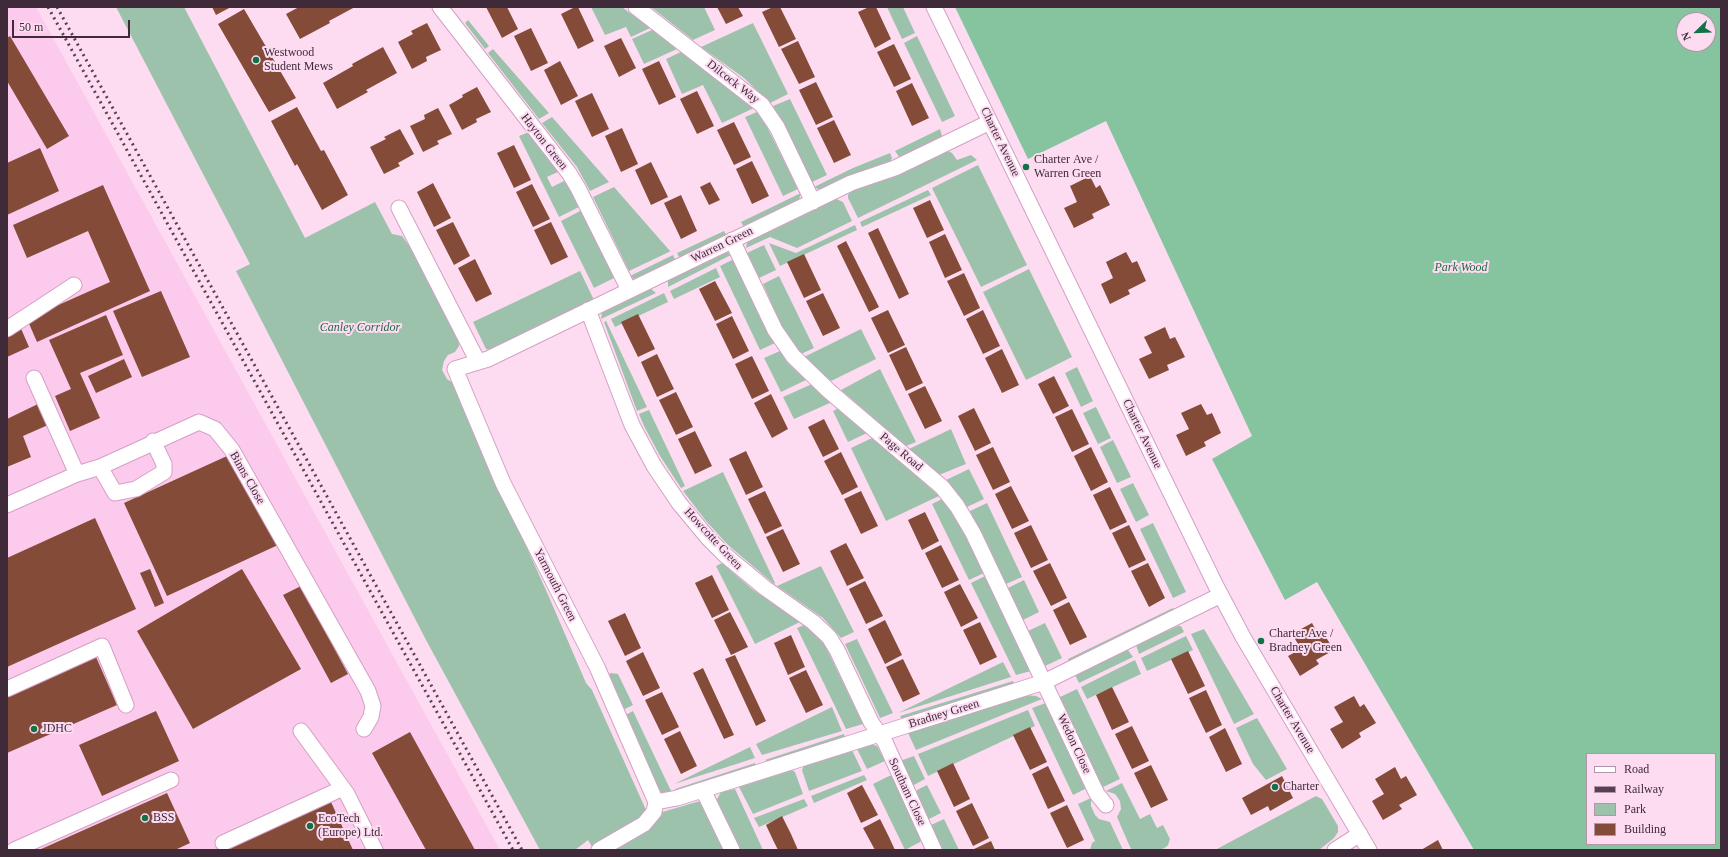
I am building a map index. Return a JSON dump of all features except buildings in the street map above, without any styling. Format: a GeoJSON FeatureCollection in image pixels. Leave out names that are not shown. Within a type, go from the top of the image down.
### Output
{"type":"FeatureCollection","features":[{"type":"Feature","properties":{"kind":"street","name":"Hayton Green"},"geometry":{"type":"LineString","coordinates":[[440,7],[569,173],[629,290]]}},
{"type":"Feature","properties":{"kind":"street","name":"Dilcock Way"},"geometry":{"type":"LineString","coordinates":[[636,7],[762,105],[776,127],[813,202]]}},
{"type":"Feature","properties":{"kind":"street","name":"Charter Avenue"},"geometry":{"type":"LineString","coordinates":[[934,7],[1221,595],[1243,637],[1369,850]]}},
{"type":"Feature","properties":{"kind":"street","name":"Warren Green"},"geometry":{"type":"LineString","coordinates":[[454,369],[478,362],[851,183],[895,168],[990,122]]}},
{"type":"Feature","properties":{"kind":"street"},"geometry":{"type":"LineString","coordinates":[[399,208],[478,362]]}},
{"type":"Feature","properties":{"kind":"street","name":"Page Road"},"geometry":{"type":"LineString","coordinates":[[732,240],[775,330],[793,356],[829,391],[942,487],[957,506],[973,533],[1044,682]]}},
{"type":"Feature","properties":{"kind":"street"},"geometry":{"type":"LineString","coordinates":[[7,329],[74,285]]}},
{"type":"Feature","properties":{"kind":"street","name":"Howcotte Green"},"geometry":{"type":"LineString","coordinates":[[588,310],[632,425],[654,466],[667,486],[692,520],[725,555],[765,588],[813,622],[828,637],[837,650],[871,722],[880,735]]}},
{"type":"Feature","properties":{"kind":"street","name":"Yarmouth Green"},"geometry":{"type":"LineString","coordinates":[[454,369],[503,483],[596,667],[656,802]]}},
{"type":"Feature","properties":{"kind":"street"},"geometry":{"type":"LineString","coordinates":[[34,378],[77,474]]}},
{"type":"Feature","properties":{"kind":"street","name":"Binns Close"},"geometry":{"type":"LineString","coordinates":[[7,505],[77,474],[100,467],[153,441],[199,422],[215,429],[232,450],[368,692],[373,706],[371,717],[364,730]]}},
{"type":"Feature","properties":{"kind":"street"},"geometry":{"type":"LineString","coordinates":[[100,467],[115,494],[136,489],[164,472],[164,464],[153,441]]}},
{"type":"Feature","properties":{"kind":"street","name":"Bradney Green"},"geometry":{"type":"LineString","coordinates":[[656,802],[668,801],[1044,682],[1221,595]]}},
{"type":"Feature","properties":{"kind":"street"},"geometry":{"type":"LineString","coordinates":[[7,689],[102,646],[126,705]]}},
{"type":"Feature","properties":{"kind":"street","name":"Wedon Close"},"geometry":{"type":"LineString","coordinates":[[1044,682],[1097,794],[1106,805]]}},
{"type":"Feature","properties":{"kind":"street"},"geometry":{"type":"LineString","coordinates":[[301,731],[343,788],[375,850]]}},
{"type":"Feature","properties":{"kind":"street","name":"Southam Close"},"geometry":{"type":"LineString","coordinates":[[880,735],[934,850]]}},
{"type":"Feature","properties":{"kind":"street"},"geometry":{"type":"LineString","coordinates":[[14,850],[171,780]]}},
{"type":"Feature","properties":{"kind":"street"},"geometry":{"type":"LineString","coordinates":[[223,844],[343,788]]}},
{"type":"Feature","properties":{"kind":"street"},"geometry":{"type":"LineString","coordinates":[[703,790],[732,850]]}},
{"type":"Feature","properties":{"kind":"street"},"geometry":{"type":"LineString","coordinates":[[599,850],[644,824],[654,812],[656,802]]}},
{"type":"Feature","properties":{"kind":"street"},"geometry":{"type":"LineString","coordinates":[[1334,850],[1360,834]]}},
{"type":"Feature","properties":{"kind":"shaded area"},"geometry":{"type":"Polygon","coordinates":[[[7,7],[36,7],[500,850],[7,850],[7,7]]]}},
{"type":"Feature","properties":{"kind":"green space","name":"Canley Corridor"},"geometry":{"type":"Polygon","coordinates":[[[116,7],[184,7],[305,238],[375,202],[392,234],[402,236],[416,255],[458,336],[459,346],[455,352],[448,355],[444,361],[442,370],[447,379],[453,383],[586,683],[592,690],[646,810],[651,813],[659,813],[700,801],[723,850],[594,850],[588,840],[575,850],[540,850],[426,640],[236,271],[250,264],[116,7]]]}},
{"type":"Feature","properties":{"kind":"green space"},"geometry":{"type":"Polygon","coordinates":[[[591,7],[622,7],[650,28],[631,37],[626,27],[605,35],[591,7]]]}},
{"type":"Feature","properties":{"kind":"green space"},"geometry":{"type":"Polygon","coordinates":[[[651,7],[704,7],[715,30],[693,40],[651,7]]]}},
{"type":"Feature","properties":{"kind":"green space"},"geometry":{"type":"Polygon","coordinates":[[[887,7],[903,7],[915,33],[902,39],[887,7]]]}},
{"type":"Feature","properties":{"kind":"green space","name":"Park Wood"},"geometry":{"type":"Polygon","coordinates":[[[955,7],[1721,7],[1721,850],[1474,850],[1317,582],[1285,600],[1212,459],[1252,436],[1106,121],[1028,159],[955,7]]]}},
{"type":"Feature","properties":{"kind":"green space"},"geometry":{"type":"Polygon","coordinates":[[[468,20],[489,46],[485,49],[465,23],[468,20]]]}},
{"type":"Feature","properties":{"kind":"green space"},"geometry":{"type":"Polygon","coordinates":[[[753,23],[788,94],[770,103],[744,78],[701,47],[753,23]]]}},
{"type":"Feature","properties":{"kind":"green space"},"geometry":{"type":"Polygon","coordinates":[[[652,30],[677,49],[644,64],[632,39],[652,30]]]}},
{"type":"Feature","properties":{"kind":"green space"},"geometry":{"type":"Polygon","coordinates":[[[917,36],[955,116],[942,122],[904,43],[917,36]]]}},
{"type":"Feature","properties":{"kind":"green space"},"geometry":{"type":"Polygon","coordinates":[[[493,49],[549,113],[539,119],[488,53],[493,49]]]}},
{"type":"Feature","properties":{"kind":"green space"},"geometry":{"type":"Polygon","coordinates":[[[681,52],[754,108],[722,123],[703,85],[682,94],[666,59],[681,52]]]}},
{"type":"Feature","properties":{"kind":"green space"},"geometry":{"type":"Polygon","coordinates":[[[790,99],[827,175],[812,182],[773,106],[790,99]]]}},
{"type":"Feature","properties":{"kind":"green space"},"geometry":{"type":"Polygon","coordinates":[[[757,112],[767,127],[798,189],[783,196],[745,117],[757,112]]]}},
{"type":"Feature","properties":{"kind":"green space"},"geometry":{"type":"Polygon","coordinates":[[[552,117],[609,182],[590,191],[577,167],[542,123],[552,117]]]}},
{"type":"Feature","properties":{"kind":"green space"},"geometry":{"type":"Polygon","coordinates":[[[940,129],[942,136],[940,139],[900,158],[895,151],[940,129]]]}},
{"type":"Feature","properties":{"kind":"green space"},"geometry":{"type":"Polygon","coordinates":[[[529,132],[560,171],[547,177],[552,187],[566,180],[581,206],[559,217],[519,136],[529,132]]]}},
{"type":"Feature","properties":{"kind":"green space"},"geometry":{"type":"Polygon","coordinates":[[[948,151],[952,153],[957,160],[971,155],[977,160],[858,218],[848,198],[848,195],[852,190],[894,177],[948,151]]]}},
{"type":"Feature","properties":{"kind":"green space"},"geometry":{"type":"Polygon","coordinates":[[[890,153],[892,158],[890,162],[843,178],[821,189],[814,187],[853,168],[890,153]]]}},
{"type":"Feature","properties":{"kind":"green space"},"geometry":{"type":"Polygon","coordinates":[[[978,165],[1027,265],[981,287],[932,188],[978,165]]]}},
{"type":"Feature","properties":{"kind":"green space"},"geometry":{"type":"Polygon","coordinates":[[[614,187],[671,251],[629,271],[593,197],[614,187]]]}},
{"type":"Feature","properties":{"kind":"green space"},"geometry":{"type":"Polygon","coordinates":[[[928,190],[931,195],[862,227],[860,222],[928,190]]]}},
{"type":"Feature","properties":{"kind":"green space"},"geometry":{"type":"Polygon","coordinates":[[[801,193],[798,202],[744,227],[741,222],[801,193]]]}},
{"type":"Feature","properties":{"kind":"green space"},"geometry":{"type":"Polygon","coordinates":[[[834,198],[843,202],[852,221],[797,248],[770,237],[746,248],[747,243],[750,240],[834,198]]]}},
{"type":"Feature","properties":{"kind":"green space"},"geometry":{"type":"Polygon","coordinates":[[[582,210],[616,277],[594,288],[561,221],[582,210]]]}},
{"type":"Feature","properties":{"kind":"green space"},"geometry":{"type":"Polygon","coordinates":[[[855,225],[857,230],[780,266],[769,243],[796,253],[855,225]]]}},
{"type":"Feature","properties":{"kind":"green space"},"geometry":{"type":"Polygon","coordinates":[[[724,231],[727,236],[680,259],[677,253],[724,231]]]}},
{"type":"Feature","properties":{"kind":"green space"},"geometry":{"type":"Polygon","coordinates":[[[764,245],[776,270],[759,278],[747,253],[764,245]]]}},
{"type":"Feature","properties":{"kind":"green space"},"geometry":{"type":"Polygon","coordinates":[[[727,252],[731,255],[668,287],[668,280],[727,252]]]}},
{"type":"Feature","properties":{"kind":"green space"},"geometry":{"type":"Polygon","coordinates":[[[673,255],[676,261],[638,279],[628,277],[673,255]]]}},
{"type":"Feature","properties":{"kind":"green space"},"geometry":{"type":"Polygon","coordinates":[[[734,259],[775,343],[760,350],[720,266],[734,259]]]}},
{"type":"Feature","properties":{"kind":"green space"},"geometry":{"type":"Polygon","coordinates":[[[716,268],[720,277],[674,299],[670,291],[716,268]]]}},
{"type":"Feature","properties":{"kind":"green space"},"geometry":{"type":"Polygon","coordinates":[[[1029,269],[1072,357],[1026,380],[983,292],[1029,269]]]}},
{"type":"Feature","properties":{"kind":"green space"},"geometry":{"type":"Polygon","coordinates":[[[580,271],[594,300],[490,350],[486,349],[473,322],[580,271]]]}},
{"type":"Feature","properties":{"kind":"green space"},"geometry":{"type":"Polygon","coordinates":[[[779,276],[814,348],[801,354],[781,325],[763,284],[779,276]]]}},
{"type":"Feature","properties":{"kind":"green space"},"geometry":{"type":"Polygon","coordinates":[[[650,288],[656,293],[601,319],[602,313],[606,310],[650,288]]]}},
{"type":"Feature","properties":{"kind":"green space"},"geometry":{"type":"Polygon","coordinates":[[[664,293],[668,302],[615,327],[611,319],[664,293]]]}},
{"type":"Feature","properties":{"kind":"green space"},"geometry":{"type":"Polygon","coordinates":[[[606,321],[647,407],[637,411],[604,322],[606,321]]]}},
{"type":"Feature","properties":{"kind":"green space"},"geometry":{"type":"Polygon","coordinates":[[[861,329],[876,359],[831,381],[804,357],[861,329]]]}},
{"type":"Feature","properties":{"kind":"green space"},"geometry":{"type":"Polygon","coordinates":[[[780,351],[787,362],[806,380],[781,392],[764,358],[780,351]]]}},
{"type":"Feature","properties":{"kind":"green space"},"geometry":{"type":"Polygon","coordinates":[[[1077,367],[1093,401],[1081,407],[1065,373],[1077,367]]]}},
{"type":"Feature","properties":{"kind":"green space"},"geometry":{"type":"Polygon","coordinates":[[[880,369],[916,442],[906,446],[841,390],[880,369]]]}},
{"type":"Feature","properties":{"kind":"green space"},"geometry":{"type":"Polygon","coordinates":[[[812,384],[832,402],[794,419],[783,397],[812,384]]]}},
{"type":"Feature","properties":{"kind":"green space"},"geometry":{"type":"Polygon","coordinates":[[[1096,407],[1111,438],[1098,444],[1083,413],[1096,407]]]}},
{"type":"Feature","properties":{"kind":"green space"},"geometry":{"type":"Polygon","coordinates":[[[839,408],[867,433],[848,442],[833,411],[839,408]]]}},
{"type":"Feature","properties":{"kind":"green space"},"geometry":{"type":"Polygon","coordinates":[[[649,410],[685,486],[681,488],[660,456],[639,414],[649,410]]]}},
{"type":"Feature","properties":{"kind":"green space"},"geometry":{"type":"Polygon","coordinates":[[[951,429],[966,464],[939,475],[909,449],[951,429]]]}},
{"type":"Feature","properties":{"kind":"green space"},"geometry":{"type":"Polygon","coordinates":[[[872,438],[939,496],[886,521],[851,448],[872,438]]]}},
{"type":"Feature","properties":{"kind":"green space"},"geometry":{"type":"Polygon","coordinates":[[[1113,440],[1131,477],[1117,483],[1100,447],[1113,440]]]}},
{"type":"Feature","properties":{"kind":"green space"},"geometry":{"type":"Polygon","coordinates":[[[969,469],[984,499],[967,507],[944,481],[969,469]]]}},
{"type":"Feature","properties":{"kind":"green space"},"geometry":{"type":"Polygon","coordinates":[[[723,472],[775,583],[774,584],[728,545],[706,521],[683,491],[723,472]]]}},
{"type":"Feature","properties":{"kind":"green space"},"geometry":{"type":"Polygon","coordinates":[[[1133,483],[1149,515],[1136,522],[1120,489],[1133,483]]]}},
{"type":"Feature","properties":{"kind":"green space"},"geometry":{"type":"Polygon","coordinates":[[[942,499],[954,513],[984,573],[969,580],[932,504],[942,499]]]}},
{"type":"Feature","properties":{"kind":"green space"},"geometry":{"type":"Polygon","coordinates":[[[987,503],[1022,577],[1006,584],[970,511],[987,503]]]}},
{"type":"Feature","properties":{"kind":"green space"},"geometry":{"type":"Polygon","coordinates":[[[1153,523],[1186,592],[1173,598],[1140,529],[1153,523]]]}},
{"type":"Feature","properties":{"kind":"green space"},"geometry":{"type":"Polygon","coordinates":[[[722,563],[752,589],[800,622],[755,644],[716,566],[722,563]]]}},
{"type":"Feature","properties":{"kind":"green space"},"geometry":{"type":"Polygon","coordinates":[[[821,566],[854,632],[841,638],[823,618],[777,586],[821,566]]]}},
{"type":"Feature","properties":{"kind":"green space"},"geometry":{"type":"Polygon","coordinates":[[[985,576],[1031,671],[1016,675],[971,583],[985,576]]]}},
{"type":"Feature","properties":{"kind":"green space"},"geometry":{"type":"Polygon","coordinates":[[[1024,580],[1039,612],[1023,620],[1008,588],[1024,580]]]}},
{"type":"Feature","properties":{"kind":"green space"},"geometry":{"type":"Polygon","coordinates":[[[1173,608],[1174,610],[1069,662],[1068,659],[1173,608]]]}},
{"type":"Feature","properties":{"kind":"green space"},"geometry":{"type":"Polygon","coordinates":[[[1045,623],[1062,658],[1045,666],[1028,631],[1045,623]]]}},
{"type":"Feature","properties":{"kind":"green space"},"geometry":{"type":"Polygon","coordinates":[[[804,625],[824,643],[863,724],[846,729],[797,628],[804,625]]]}},
{"type":"Feature","properties":{"kind":"green space"},"geometry":{"type":"Polygon","coordinates":[[[1181,626],[1184,632],[1139,654],[1136,645],[1181,626]]]}},
{"type":"Feature","properties":{"kind":"green space"},"geometry":{"type":"Polygon","coordinates":[[[1204,629],[1254,714],[1234,724],[1191,634],[1204,629]]]}},
{"type":"Feature","properties":{"kind":"green space"},"geometry":{"type":"Polygon","coordinates":[[[1186,636],[1193,650],[1147,671],[1141,658],[1186,636]]]}},
{"type":"Feature","properties":{"kind":"green space"},"geometry":{"type":"Polygon","coordinates":[[[857,639],[893,713],[880,718],[845,644],[857,639]]]}},
{"type":"Feature","properties":{"kind":"green space"},"geometry":{"type":"Polygon","coordinates":[[[1128,650],[1133,657],[1079,683],[1075,675],[1128,650]]]}},
{"type":"Feature","properties":{"kind":"green space"},"geometry":{"type":"Polygon","coordinates":[[[1135,660],[1141,674],[1087,699],[1081,687],[1135,660]]]}},
{"type":"Feature","properties":{"kind":"green space"},"geometry":{"type":"Polygon","coordinates":[[[1003,662],[1011,677],[898,713],[1003,662]]]}},
{"type":"Feature","properties":{"kind":"green space"},"geometry":{"type":"Polygon","coordinates":[[[610,673],[618,674],[633,705],[621,711],[608,679],[610,673]]]}},
{"type":"Feature","properties":{"kind":"green space"},"geometry":{"type":"Polygon","coordinates":[[[1013,681],[1014,684],[902,719],[900,716],[1013,681]]]}},
{"type":"Feature","properties":{"kind":"green space"},"geometry":{"type":"Polygon","coordinates":[[[1077,689],[1120,779],[1101,788],[1058,698],[1077,689]]]}},
{"type":"Feature","properties":{"kind":"green space"},"geometry":{"type":"Polygon","coordinates":[[[1026,695],[1036,696],[1042,699],[916,750],[908,733],[1026,695]]]}},
{"type":"Feature","properties":{"kind":"green space"},"geometry":{"type":"Polygon","coordinates":[[[1046,703],[1087,788],[1073,795],[1032,708],[1046,703]]]}},
{"type":"Feature","properties":{"kind":"green space"},"geometry":{"type":"Polygon","coordinates":[[[832,707],[842,731],[762,755],[756,744],[832,707]]]}},
{"type":"Feature","properties":{"kind":"green space"},"geometry":{"type":"Polygon","coordinates":[[[1028,710],[1035,726],[928,776],[918,754],[1028,710]]]}},
{"type":"Feature","properties":{"kind":"green space"},"geometry":{"type":"Polygon","coordinates":[[[633,711],[672,793],[665,795],[659,791],[624,716],[633,711]]]}},
{"type":"Feature","properties":{"kind":"green space"},"geometry":{"type":"Polygon","coordinates":[[[1257,718],[1287,769],[1266,780],[1253,764],[1236,728],[1257,718]]]}},
{"type":"Feature","properties":{"kind":"green space"},"geometry":{"type":"Polygon","coordinates":[[[844,734],[845,738],[769,762],[765,760],[844,734]]]}},
{"type":"Feature","properties":{"kind":"green space"},"geometry":{"type":"Polygon","coordinates":[[[870,744],[877,746],[885,761],[867,769],[857,749],[870,744]]]}},
{"type":"Feature","properties":{"kind":"green space"},"geometry":{"type":"Polygon","coordinates":[[[750,747],[755,758],[674,784],[750,747]]]}},
{"type":"Feature","properties":{"kind":"green space"},"geometry":{"type":"Polygon","coordinates":[[[852,750],[862,771],[809,791],[802,770],[804,765],[852,750]]]}},
{"type":"Feature","properties":{"kind":"green space"},"geometry":{"type":"Polygon","coordinates":[[[914,756],[925,779],[914,785],[911,784],[900,761],[914,756]]]}},
{"type":"Feature","properties":{"kind":"green space"},"geometry":{"type":"Polygon","coordinates":[[[755,763],[756,766],[676,792],[675,789],[755,763]]]}},
{"type":"Feature","properties":{"kind":"green space"},"geometry":{"type":"Polygon","coordinates":[[[792,770],[795,772],[803,794],[753,814],[739,787],[792,770]]]}},
{"type":"Feature","properties":{"kind":"green space"},"geometry":{"type":"Polygon","coordinates":[[[864,775],[867,780],[814,803],[811,796],[864,775]]]}},
{"type":"Feature","properties":{"kind":"green space"},"geometry":{"type":"Polygon","coordinates":[[[889,776],[893,776],[922,839],[920,842],[905,850],[873,784],[889,776]]]}},
{"type":"Feature","properties":{"kind":"green space"},"geometry":{"type":"Polygon","coordinates":[[[1122,783],[1140,819],[1150,814],[1157,828],[1163,825],[1170,839],[1166,847],[1160,850],[1132,850],[1117,817],[1121,809],[1120,801],[1115,794],[1106,791],[1122,783]]]}},
{"type":"Feature","properties":{"kind":"green space"},"geometry":{"type":"Polygon","coordinates":[[[927,785],[941,813],[929,819],[916,794],[917,790],[927,785]]]}},
{"type":"Feature","properties":{"kind":"green space"},"geometry":{"type":"Polygon","coordinates":[[[735,789],[763,850],[738,850],[716,801],[721,792],[735,789]]]}},
{"type":"Feature","properties":{"kind":"green space"},"geometry":{"type":"Polygon","coordinates":[[[1316,796],[1322,799],[1338,826],[1338,832],[1334,838],[1319,850],[1215,850],[1316,796]]]}},
{"type":"Feature","properties":{"kind":"green space"},"geometry":{"type":"Polygon","coordinates":[[[1091,798],[1091,806],[1095,815],[1099,819],[1110,822],[1123,850],[1090,850],[1092,843],[1095,841],[1078,804],[1091,798]]]}},
{"type":"Feature","properties":{"kind":"green space"},"geometry":{"type":"Polygon","coordinates":[[[804,799],[808,806],[759,827],[754,818],[804,799]]]}},
{"type":"Feature","properties":{"kind":"green space"},"geometry":{"type":"Polygon","coordinates":[[[944,819],[959,850],[943,850],[931,825],[944,819]]]}},
{"type":"Feature","properties":{"kind":"railway"},"geometry":{"type":"LineString","coordinates":[[48,7],[513,850]]}},
{"type":"Feature","properties":{"kind":"railway"},"geometry":{"type":"LineString","coordinates":[[57,7],[522,850]]}},
{"type":"Feature","properties":{"kind":"place","name":"Westwood Student Mews"},"geometry":{"type":"Point","coordinates":[256,60]}},
{"type":"Feature","properties":{"kind":"place","name":"Charter Ave / Warren Green"},"geometry":{"type":"Point","coordinates":[1026,167]}},
{"type":"Feature","properties":{"kind":"place","name":"Charter Ave / Bradney Green"},"geometry":{"type":"Point","coordinates":[1261,641]}},
{"type":"Feature","properties":{"kind":"place","name":"JDHC"},"geometry":{"type":"Point","coordinates":[34,729]}},
{"type":"Feature","properties":{"kind":"place","name":"Charter"},"geometry":{"type":"Point","coordinates":[1275,787]}},
{"type":"Feature","properties":{"kind":"place","name":"BSS"},"geometry":{"type":"Point","coordinates":[145,818]}},
{"type":"Feature","properties":{"kind":"place","name":"EcoTech (Europe) Ltd."},"geometry":{"type":"Point","coordinates":[310,826]}}]}
